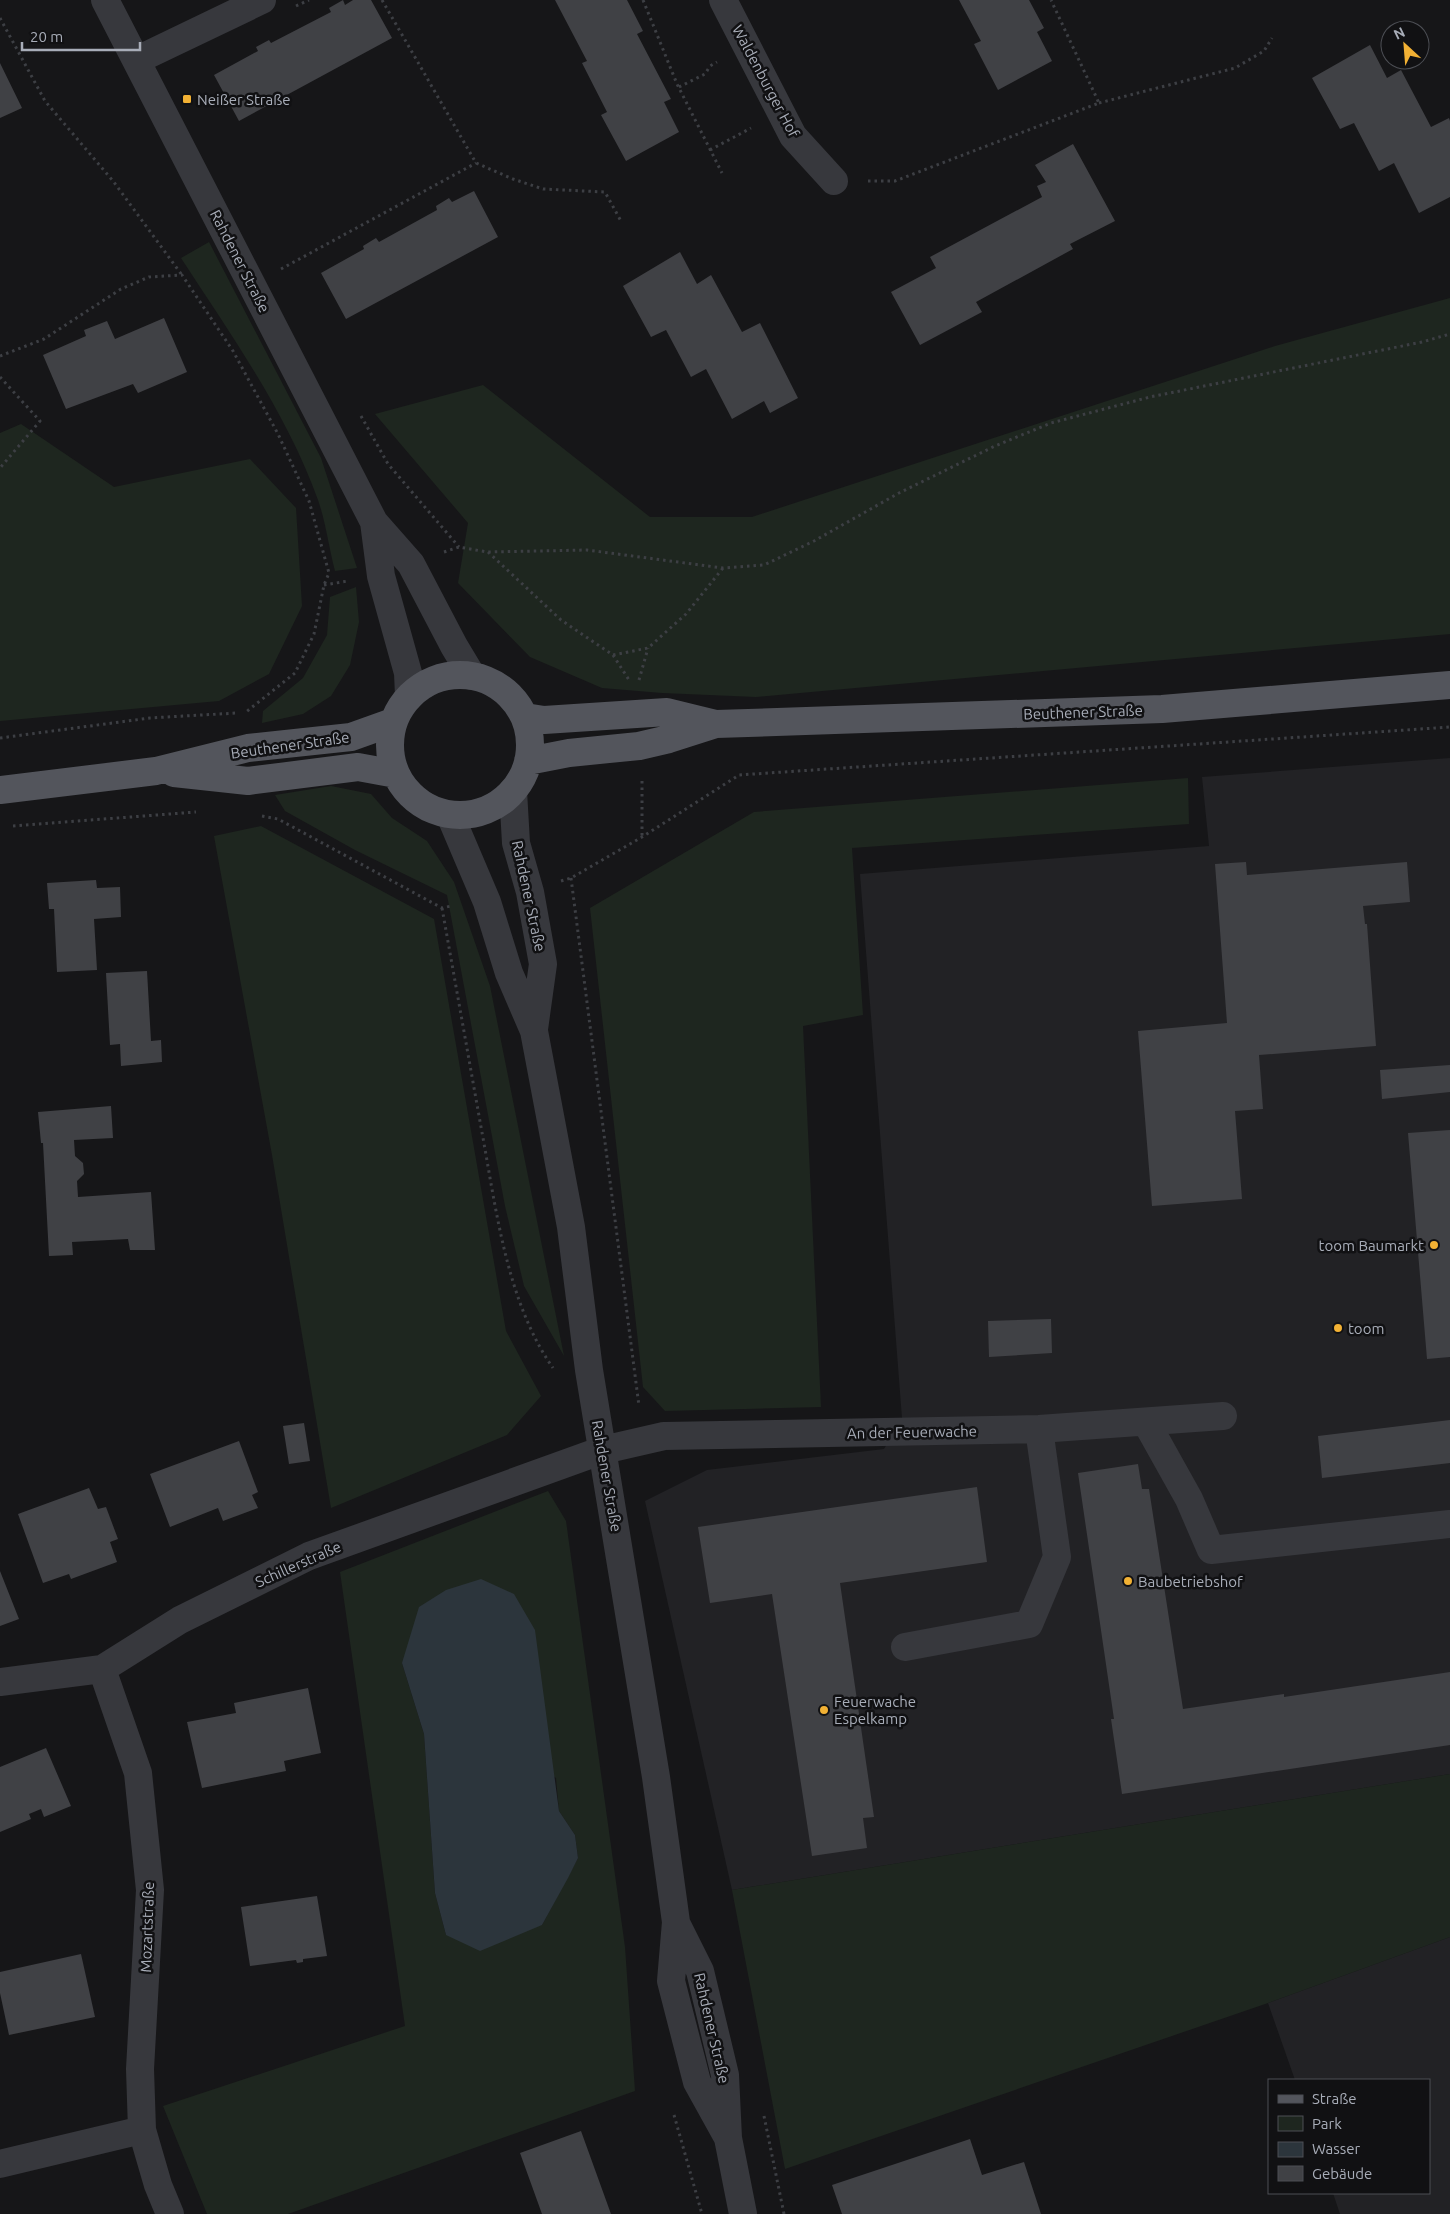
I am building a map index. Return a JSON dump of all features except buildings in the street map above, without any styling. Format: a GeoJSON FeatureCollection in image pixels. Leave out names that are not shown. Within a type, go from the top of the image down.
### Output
{"type":"FeatureCollection","features":[{"type":"Feature","properties":{"kind":"main road"},"geometry":{"type":"LineString","coordinates":[[450,675],[472,676],[494,683],[512,698],[524,717],[530,739],[528,762],[522,777],[513,791],[495,806],[474,814],[450,815],[428,808],[409,794],[396,774],[390,757],[390,739],[393,722],[409,696],[428,682],[450,675]]}},
{"type":"Feature","properties":{"kind":"main road","name":"Beuthener Straße"},"geometry":{"type":"LineString","coordinates":[[524,717],[544,720],[667,712],[716,724],[1162,710],[1450,685]]}},
{"type":"Feature","properties":{"kind":"main road","name":"Beuthener Straße"},"geometry":{"type":"LineString","coordinates":[[0,790],[156,771],[248,748],[351,737],[393,722]]}},
{"type":"Feature","properties":{"kind":"main road","name":"Beuthener Straße"},"geometry":{"type":"LineString","coordinates":[[528,762],[568,753],[639,746],[669,739],[716,724]]}},
{"type":"Feature","properties":{"kind":"main road","name":"Beuthener Straße"},"geometry":{"type":"LineString","coordinates":[[156,771],[248,781],[358,767],[396,774]]}},
{"type":"Feature","properties":{"kind":"street","name":"Rahdener Straße"},"geometry":{"type":"LineString","coordinates":[[105,0],[374,522],[411,564],[472,676]]}},
{"type":"Feature","properties":{"kind":"street"},"geometry":{"type":"LineString","coordinates":[[137,60],[262,0]]}},
{"type":"Feature","properties":{"kind":"street","name":"Waldenburger Hof"},"geometry":{"type":"LineString","coordinates":[[723,0],[793,136],[834,181]]}},
{"type":"Feature","properties":{"kind":"street","name":"Rahdener Straße"},"geometry":{"type":"LineString","coordinates":[[374,522],[381,576],[408,673],[409,696]]}},
{"type":"Feature","properties":{"kind":"street","name":"Rahdener Straße"},"geometry":{"type":"LineString","coordinates":[[513,791],[516,843],[530,892],[542,964],[534,1031]]}},
{"type":"Feature","properties":{"kind":"street","name":"Rahdener Straße"},"geometry":{"type":"LineString","coordinates":[[450,815],[487,902],[509,973],[534,1031],[571,1227],[589,1370],[655,1767],[676,1922],[671,1981],[698,2082],[728,2138],[743,2214]]}},
{"type":"Feature","properties":{"kind":"street","name":"An der Feuerwache"},"geometry":{"type":"LineString","coordinates":[[603,1450],[664,1436],[1039,1429],[1222,1416]]}},
{"type":"Feature","properties":{"kind":"street"},"geometry":{"type":"LineString","coordinates":[[1146,1422],[1189,1499],[1211,1550],[1450,1524]]}},
{"type":"Feature","properties":{"kind":"street"},"geometry":{"type":"LineString","coordinates":[[905,1647],[1029,1624],[1057,1557],[1039,1429]]}},
{"type":"Feature","properties":{"kind":"street","name":"Schillerstraße"},"geometry":{"type":"LineString","coordinates":[[0,1682],[102,1669],[180,1620],[309,1556],[603,1450]]}},
{"type":"Feature","properties":{"kind":"street","name":"Mozartstraße"},"geometry":{"type":"LineString","coordinates":[[102,1669],[138,1773],[150,1890],[140,2069],[142,2130],[158,2185],[170,2214]]}},
{"type":"Feature","properties":{"kind":"street"},"geometry":{"type":"LineString","coordinates":[[0,2164],[142,2130]]}},
{"type":"Feature","properties":{"kind":"path"},"geometry":{"type":"LineString","coordinates":[[382,0],[476,163],[512,179],[543,189],[605,192],[622,223]]}},
{"type":"Feature","properties":{"kind":"path"},"geometry":{"type":"LineString","coordinates":[[643,0],[679,87],[722,173]]}},
{"type":"Feature","properties":{"kind":"path"},"geometry":{"type":"LineString","coordinates":[[1051,0],[1100,103]]}},
{"type":"Feature","properties":{"kind":"path"},"geometry":{"type":"LineString","coordinates":[[0,18],[45,101],[113,181],[182,275],[233,352],[278,434],[309,500],[329,573],[324,585],[314,634],[295,673],[247,712],[150,718],[0,738]]}},
{"type":"Feature","properties":{"kind":"path"},"geometry":{"type":"LineString","coordinates":[[834,181],[895,181],[1100,103],[1235,68],[1264,51],[1272,38]]}},
{"type":"Feature","properties":{"kind":"path"},"geometry":{"type":"LineString","coordinates":[[679,87],[705,74],[710,66],[747,47]]}},
{"type":"Feature","properties":{"kind":"path"},"geometry":{"type":"LineString","coordinates":[[710,150],[782,114]]}},
{"type":"Feature","properties":{"kind":"path"},"geometry":{"type":"LineString","coordinates":[[280,269],[476,163]]}},
{"type":"Feature","properties":{"kind":"path"},"geometry":{"type":"LineString","coordinates":[[0,356],[44,339],[120,289],[149,277],[182,275]]}},
{"type":"Feature","properties":{"kind":"path"},"geometry":{"type":"LineString","coordinates":[[458,547],[487,552],[586,550],[723,568],[764,565],[814,541],[900,493],[995,446],[1052,423],[1150,397],[1422,342],[1450,334]]}},
{"type":"Feature","properties":{"kind":"path"},"geometry":{"type":"LineString","coordinates":[[0,377],[40,421],[0,468]]}},
{"type":"Feature","properties":{"kind":"path"},"geometry":{"type":"LineString","coordinates":[[487,552],[561,620],[613,655],[631,683]]}},
{"type":"Feature","properties":{"kind":"path"},"geometry":{"type":"LineString","coordinates":[[613,655],[648,648],[686,614],[723,568]]}},
{"type":"Feature","properties":{"kind":"path"},"geometry":{"type":"LineString","coordinates":[[638,682],[648,648]]}},
{"type":"Feature","properties":{"kind":"path"},"geometry":{"type":"LineString","coordinates":[[530,892],[571,878],[642,837],[739,775],[1450,727]]}},
{"type":"Feature","properties":{"kind":"path"},"geometry":{"type":"LineString","coordinates":[[10,826],[198,812]]}},
{"type":"Feature","properties":{"kind":"path"},"geometry":{"type":"LineString","coordinates":[[260,816],[278,819],[442,908],[487,902]]}},
{"type":"Feature","properties":{"kind":"path"},"geometry":{"type":"LineString","coordinates":[[571,878],[644,1440]]}},
{"type":"Feature","properties":{"kind":"path"},"geometry":{"type":"LineString","coordinates":[[442,908],[495,1203],[515,1290],[538,1347],[557,1373]]}},
{"type":"Feature","properties":{"kind":"path"},"geometry":{"type":"LineString","coordinates":[[673,2113],[702,2214]]}},
{"type":"Feature","properties":{"kind":"shaded area"},"geometry":{"type":"Polygon","coordinates":[[[1450,758],[1450,1774],[732,1890],[645,1501],[707,1470],[884,1449],[902,1418],[860,874],[1209,846],[1202,777],[1450,758]]]}},
{"type":"Feature","properties":{"kind":"shaded area"},"geometry":{"type":"Polygon","coordinates":[[[1450,1937],[1450,2214],[1340,2214],[1333,2194],[1430,2194],[1430,2079],[1295,2079],[1268,2003],[1450,1937]]]}},
{"type":"Feature","properties":{"kind":"green space"},"geometry":{"type":"Polygon","coordinates":[[[209,242],[321,458],[357,568],[335,571],[318,500],[291,436],[257,375],[181,258],[209,242]]]}},
{"type":"Feature","properties":{"kind":"green space"},"geometry":{"type":"Polygon","coordinates":[[[1450,298],[1450,634],[756,697],[602,688],[530,657],[458,583],[468,523],[375,414],[483,385],[650,517],[752,517],[1275,346],[1450,298]]]}},
{"type":"Feature","properties":{"kind":"green space"},"geometry":{"type":"Polygon","coordinates":[[[21,424],[114,487],[250,459],[296,508],[302,606],[269,674],[219,701],[0,721],[0,433],[21,424]]]}},
{"type":"Feature","properties":{"kind":"green space"},"geometry":{"type":"Polygon","coordinates":[[[356,587],[359,622],[350,665],[331,696],[303,714],[262,723],[263,711],[303,678],[327,635],[330,597],[356,587]]]}},
{"type":"Feature","properties":{"kind":"green space"},"geometry":{"type":"Polygon","coordinates":[[[1188,778],[1189,824],[852,848],[863,1015],[803,1026],[821,1407],[665,1411],[643,1387],[590,908],[754,812],[1188,778]]]}},
{"type":"Feature","properties":{"kind":"green space"},"geometry":{"type":"Polygon","coordinates":[[[331,786],[371,794],[392,818],[427,841],[454,882],[490,986],[564,1356],[524,1286],[505,1206],[447,895],[355,850],[285,811],[275,795],[331,786]]]}},
{"type":"Feature","properties":{"kind":"green space"},"geometry":{"type":"Polygon","coordinates":[[[261,826],[434,919],[506,1331],[541,1396],[507,1435],[331,1508],[272,1155],[214,836],[261,826]]]}},
{"type":"Feature","properties":{"kind":"green space"},"geometry":{"type":"Polygon","coordinates":[[[548,1491],[566,1521],[625,1947],[635,2091],[288,2214],[207,2214],[163,2106],[405,2026],[340,1572],[548,1491]],[[402,1663],[424,1734],[435,1893],[446,1935],[542,1925],[578,1858],[575,1835],[559,1811],[556,1778],[402,1663]]]}},
{"type":"Feature","properties":{"kind":"green space"},"geometry":{"type":"Polygon","coordinates":[[[1450,1774],[1450,1937],[1268,2003],[785,2169],[732,1890],[1450,1774]]]}},
{"type":"Feature","properties":{"kind":"water"},"geometry":{"type":"Polygon","coordinates":[[[481,1579],[514,1594],[535,1630],[559,1811],[575,1835],[578,1858],[542,1925],[480,1951],[446,1935],[435,1893],[424,1734],[402,1663],[419,1607],[446,1590],[481,1579]]]}},
{"type":"Feature","properties":{"kind":"place","name":"Neißer Straße"},"geometry":{"type":"Point","coordinates":[187,99]}},
{"type":"Feature","properties":{"kind":"place","name":"toom Baumarkt"},"geometry":{"type":"Point","coordinates":[1434,1245]}},
{"type":"Feature","properties":{"kind":"place","name":"toom"},"geometry":{"type":"Point","coordinates":[1338,1328]}},
{"type":"Feature","properties":{"kind":"place","name":"Baubetriebshof"},"geometry":{"type":"Point","coordinates":[1128,1581]}},
{"type":"Feature","properties":{"kind":"place","name":"Feuerwache Espelkamp"},"geometry":{"type":"Point","coordinates":[824,1710]}}]}
